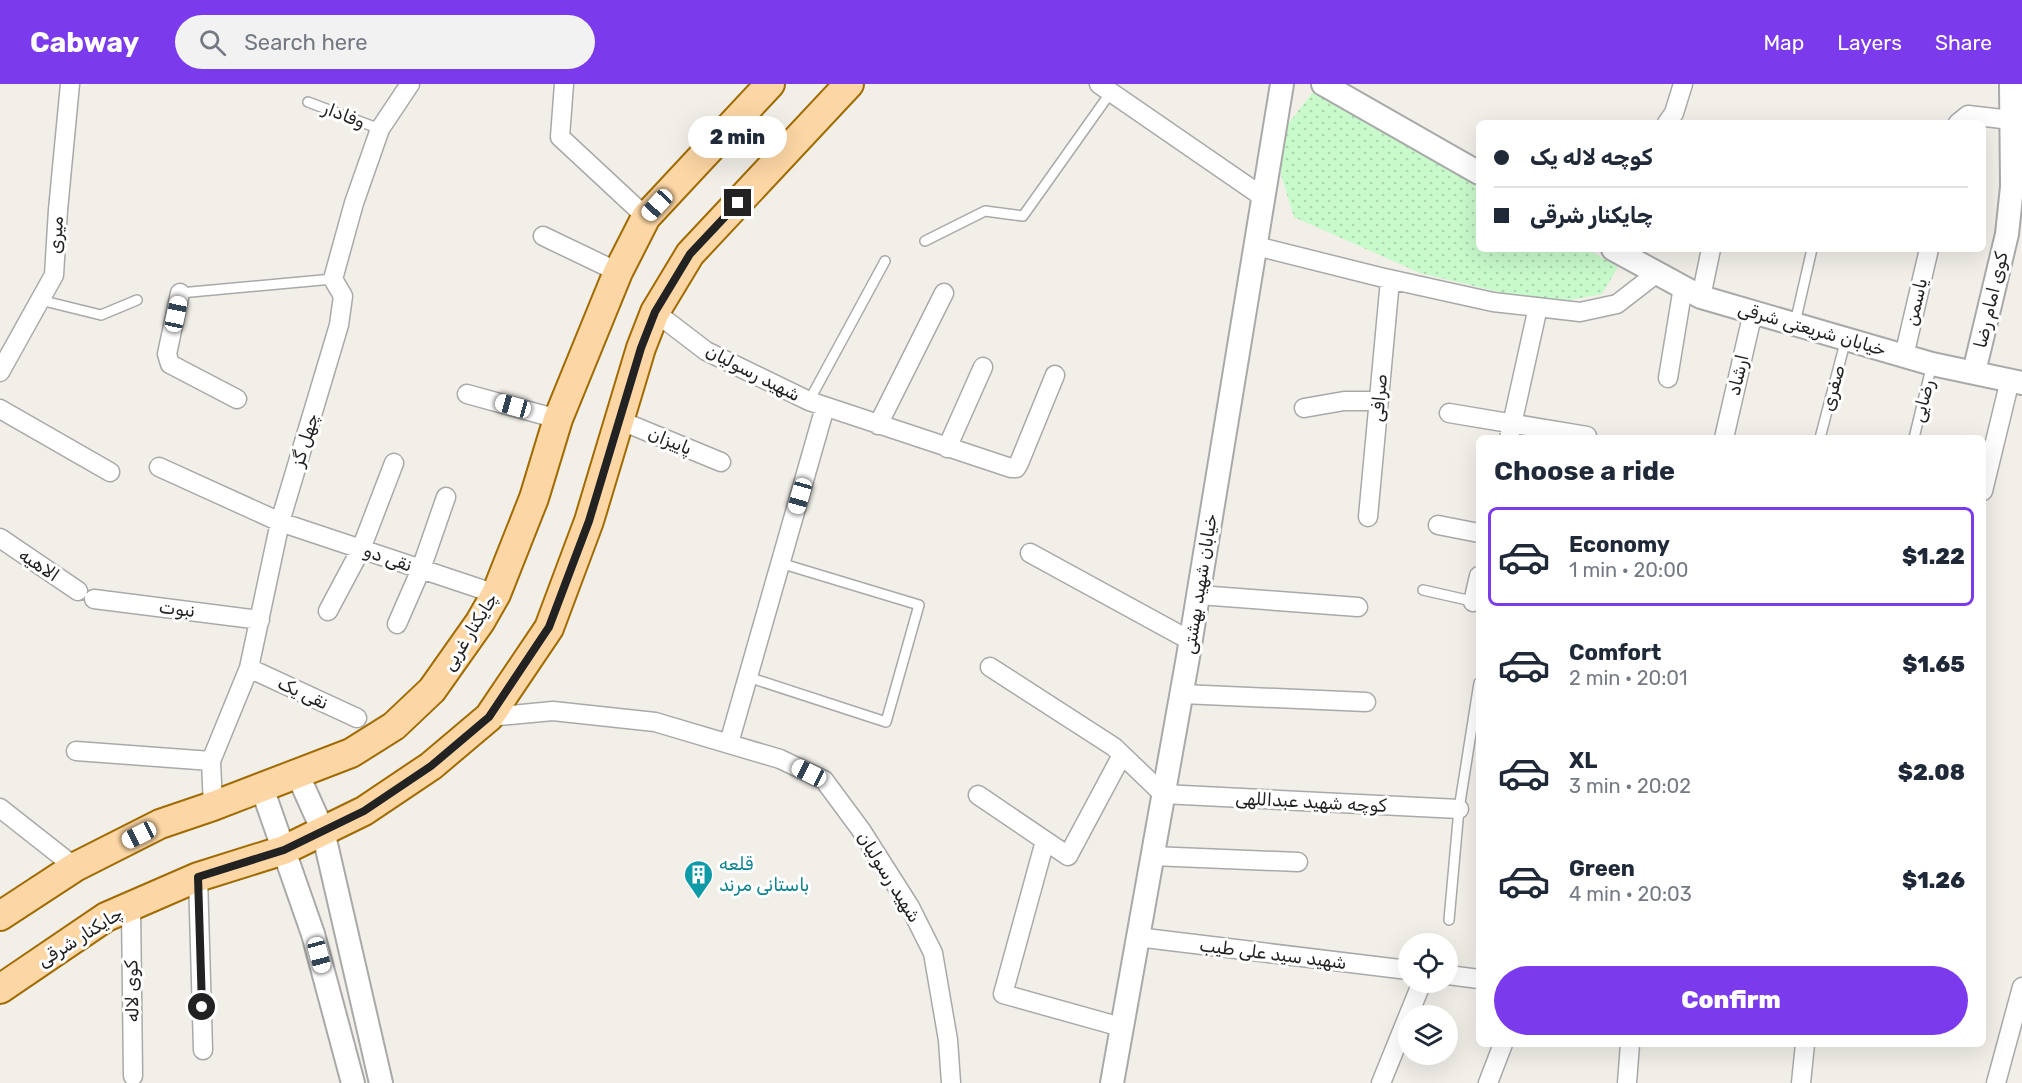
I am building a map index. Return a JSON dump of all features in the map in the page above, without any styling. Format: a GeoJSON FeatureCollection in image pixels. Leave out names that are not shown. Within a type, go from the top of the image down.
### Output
{"type":"FeatureCollection","features":[{"type":"Feature","properties":{"kind":"main road","name":"چایکنار غربی"},"geometry":{"type":"LineString","coordinates":[[0,916],[75,867],[160,824],[351,753],[394,726],[432,690],[480,622],[496,594],[534,498],[558,419],[618,272],[646,217],[770,84]]}},
{"type":"Feature","properties":{"kind":"main road","name":"چایکنار شرقی"},"geometry":{"type":"LineString","coordinates":[[0,988],[106,917],[198,877],[284,850],[364,811],[431,766],[489,717],[549,627],[589,521],[641,348],[655,312],[690,254],[849,84]]}},
{"type":"Feature","properties":{"kind":"street","name":"میری"},"geometry":{"type":"LineString","coordinates":[[0,372],[54,275],[70,84]]}},
{"type":"Feature","properties":{"kind":"street"},"geometry":{"type":"LineString","coordinates":[[333,279],[354,203],[380,129],[408,87],[389,84]]}},
{"type":"Feature","properties":{"kind":"street"},"geometry":{"type":"LineString","coordinates":[[564,84],[560,137],[646,217]]}},
{"type":"Feature","properties":{"kind":"street","name":"خیابان شهید بهشتی"},"geometry":{"type":"LineString","coordinates":[[1112,1083],[1199,595],[1282,84]]}},
{"type":"Feature","properties":{"kind":"street"},"geometry":{"type":"LineString","coordinates":[[1323,84],[1476,171]]}},
{"type":"Feature","properties":{"kind":"street"},"geometry":{"type":"LineString","coordinates":[[1669,120],[1674,113],[1683,84]]}},
{"type":"Feature","properties":{"kind":"street","name":"کوی امام رضا"},"geometry":{"type":"LineString","coordinates":[[1974,372],[2017,188],[2011,120],[2011,84]]}},
{"type":"Feature","properties":{"kind":"street"},"geometry":{"type":"LineString","coordinates":[[1105,88],[1263,197]]}},
{"type":"Feature","properties":{"kind":"street"},"geometry":{"type":"LineString","coordinates":[[1962,120],[1968,115],[2011,120]]}},
{"type":"Feature","properties":{"kind":"street"},"geometry":{"type":"LineString","coordinates":[[543,236],[618,272]]}},
{"type":"Feature","properties":{"kind":"street"},"geometry":{"type":"LineString","coordinates":[[1256,246],[1390,280],[1493,302],[1580,312],[1617,304],[1657,273]]}},
{"type":"Feature","properties":{"kind":"street","name":"خیابان شریعتی شرقی"},"geometry":{"type":"LineString","coordinates":[[1618,252],[1692,292],[1753,312],[1932,364],[2016,382]]}},
{"type":"Feature","properties":{"kind":"street"},"geometry":{"type":"LineString","coordinates":[[1668,378],[1692,292],[1710,252]]}},
{"type":"Feature","properties":{"kind":"street","name":"یاسمن"},"geometry":{"type":"LineString","coordinates":[[1904,356],[1928,252]]}},
{"type":"Feature","properties":{"kind":"street","name":"چهل گز"},"geometry":{"type":"LineString","coordinates":[[213,806],[211,761],[249,668],[280,522],[339,325],[343,296],[333,279]]}},
{"type":"Feature","properties":{"kind":"street","name":"صرافی"},"geometry":{"type":"LineString","coordinates":[[1368,517],[1390,280]]}},
{"type":"Feature","properties":{"kind":"street"},"geometry":{"type":"LineString","coordinates":[[180,293],[167,354],[168,361],[237,399]]}},
{"type":"Feature","properties":{"kind":"street"},"geometry":{"type":"LineString","coordinates":[[878,425],[944,293]]}},
{"type":"Feature","properties":{"kind":"street"},"geometry":{"type":"LineString","coordinates":[[1511,431],[1538,307]]}},
{"type":"Feature","properties":{"kind":"street","name":"شهید رسولیان"},"geometry":{"type":"LineString","coordinates":[[655,312],[706,351],[817,404],[1011,468],[1016,468],[1055,375]]}},
{"type":"Feature","properties":{"kind":"street","name":"ارشاد"},"geometry":{"type":"LineString","coordinates":[[1725,435],[1753,312]]}},
{"type":"Feature","properties":{"kind":"street"},"geometry":{"type":"LineString","coordinates":[[946,448],[983,367]]}},
{"type":"Feature","properties":{"kind":"street"},"geometry":{"type":"LineString","coordinates":[[1986,481],[2016,382]]}},
{"type":"Feature","properties":{"kind":"street"},"geometry":{"type":"LineString","coordinates":[[467,394],[558,419]]}},
{"type":"Feature","properties":{"kind":"street"},"geometry":{"type":"LineString","coordinates":[[1304,408],[1344,401],[1379,401]]}},
{"type":"Feature","properties":{"kind":"street"},"geometry":{"type":"LineString","coordinates":[[729,743],[780,563],[817,404]]}},
{"type":"Feature","properties":{"kind":"street"},"geometry":{"type":"LineString","coordinates":[[0,409],[110,472]]}},
{"type":"Feature","properties":{"kind":"street"},"geometry":{"type":"LineString","coordinates":[[1449,413],[1511,431],[1572,435]]}},
{"type":"Feature","properties":{"kind":"street","name":"پاییزان"},"geometry":{"type":"LineString","coordinates":[[619,420],[721,462]]}},
{"type":"Feature","properties":{"kind":"street"},"geometry":{"type":"LineString","coordinates":[[328,611],[361,549],[394,464]]}},
{"type":"Feature","properties":{"kind":"street","name":"نقی دو"},"geometry":{"type":"LineString","coordinates":[[159,467],[280,522],[496,594]]}},
{"type":"Feature","properties":{"kind":"street"},"geometry":{"type":"LineString","coordinates":[[397,624],[422,569],[446,497]]}},
{"type":"Feature","properties":{"kind":"street"},"geometry":{"type":"LineString","coordinates":[[1438,525],[1476,532]]}},
{"type":"Feature","properties":{"kind":"street","name":"الاهیه"},"geometry":{"type":"LineString","coordinates":[[0,538],[86,595]]}},
{"type":"Feature","properties":{"kind":"street"},"geometry":{"type":"LineString","coordinates":[[1030,553],[1191,641]]}},
{"type":"Feature","properties":{"kind":"street","name":"نبوت"},"geometry":{"type":"LineString","coordinates":[[86,595],[260,620]]}},
{"type":"Feature","properties":{"kind":"street"},"geometry":{"type":"LineString","coordinates":[[1199,595],[1358,607]]}},
{"type":"Feature","properties":{"kind":"street"},"geometry":{"type":"LineString","coordinates":[[990,667],[1114,747],[1163,794]]}},
{"type":"Feature","properties":{"kind":"street","name":"نقی یک"},"geometry":{"type":"LineString","coordinates":[[249,668],[357,718]]}},
{"type":"Feature","properties":{"kind":"street"},"geometry":{"type":"LineString","coordinates":[[1182,694],[1366,702]]}},
{"type":"Feature","properties":{"kind":"street","name":"شهید رسولیان"},"geometry":{"type":"LineString","coordinates":[[489,717],[552,711],[655,722],[780,759],[824,780],[861,830],[910,907],[933,953],[948,1040],[951,1083]]}},
{"type":"Feature","properties":{"kind":"street"},"geometry":{"type":"LineString","coordinates":[[76,751],[211,761]]}},
{"type":"Feature","properties":{"kind":"street"},"geometry":{"type":"LineString","coordinates":[[978,795],[1068,856],[1122,755]]}},
{"type":"Feature","properties":{"kind":"street"},"geometry":{"type":"LineString","coordinates":[[297,773],[323,831],[381,1083]]}},
{"type":"Feature","properties":{"kind":"street"},"geometry":{"type":"LineString","coordinates":[[262,788],[313,934],[353,1083]]}},
{"type":"Feature","properties":{"kind":"street","name":"کوچه شهید عبداللهی"},"geometry":{"type":"LineString","coordinates":[[1163,794],[1459,809]]}},
{"type":"Feature","properties":{"kind":"street"},"geometry":{"type":"LineString","coordinates":[[0,807],[75,867]]}},
{"type":"Feature","properties":{"kind":"street"},"geometry":{"type":"LineString","coordinates":[[1045,841],[1003,994],[1121,1027]]}},
{"type":"Feature","properties":{"kind":"street"},"geometry":{"type":"LineString","coordinates":[[1152,856],[1298,862]]}},
{"type":"Feature","properties":{"kind":"street"},"geometry":{"type":"LineString","coordinates":[[198,877],[203,1050]]}},
{"type":"Feature","properties":{"kind":"street","name":"کوی لاله"},"geometry":{"type":"LineString","coordinates":[[130,906],[133,1076]]}},
{"type":"Feature","properties":{"kind":"street","name":"شهید سید علی طیب"},"geometry":{"type":"LineString","coordinates":[[1137,937],[1398,969]]}},
{"type":"Feature","properties":{"kind":"street"},"geometry":{"type":"LineString","coordinates":[[1458,976],[1476,979]]}},
{"type":"Feature","properties":{"kind":"street"},"geometry":{"type":"LineString","coordinates":[[1996,1083],[2022,987]]}},
{"type":"Feature","properties":{"kind":"street"},"geometry":{"type":"LineString","coordinates":[[1381,1083],[1418,993]]}},
{"type":"Feature","properties":{"kind":"street"},"geometry":{"type":"LineString","coordinates":[[1488,1083],[1502,1047]]}},
{"type":"Feature","properties":{"kind":"street"},"geometry":{"type":"LineString","coordinates":[[1627,1083],[1630,1047]]}},
{"type":"Feature","properties":{"kind":"street"},"geometry":{"type":"LineString","coordinates":[[1801,1083],[1805,1047]]}},
{"type":"Feature","properties":{"kind":"lane"},"geometry":{"type":"LineString","coordinates":[[925,240],[985,211],[1023,216],[1105,88]]}},
{"type":"Feature","properties":{"kind":"lane","name":"وفادار"},"geometry":{"type":"LineString","coordinates":[[308,102],[380,129]]}},
{"type":"Feature","properties":{"kind":"lane"},"geometry":{"type":"LineString","coordinates":[[1794,324],[1811,252]]}},
{"type":"Feature","properties":{"kind":"lane"},"geometry":{"type":"LineString","coordinates":[[817,404],[885,261]]}},
{"type":"Feature","properties":{"kind":"lane"},"geometry":{"type":"LineString","coordinates":[[180,293],[333,279]]}},
{"type":"Feature","properties":{"kind":"lane"},"geometry":{"type":"LineString","coordinates":[[40,300],[101,315],[137,300]]}},
{"type":"Feature","properties":{"kind":"lane","name":"صفری"},"geometry":{"type":"LineString","coordinates":[[1821,435],[1846,339]]}},
{"type":"Feature","properties":{"kind":"lane","name":"رضایی"},"geometry":{"type":"LineString","coordinates":[[1915,435],[1932,364]]}},
{"type":"Feature","properties":{"kind":"lane"},"geometry":{"type":"LineString","coordinates":[[748,677],[886,722],[919,605],[780,563]]}},
{"type":"Feature","properties":{"kind":"lane"},"geometry":{"type":"LineString","coordinates":[[1423,590],[1476,602]]}},
{"type":"Feature","properties":{"kind":"lane"},"geometry":{"type":"LineString","coordinates":[[1449,920],[1459,809],[1476,702]]}},
{"type":"Feature","properties":{"kind":"green space"},"geometry":{"type":"Polygon","coordinates":[[[1314,91],[1476,185],[1476,252],[1592,252],[1618,267],[1602,294],[1549,304],[1420,273],[1294,217],[1281,175],[1280,134],[1314,91]]]}},
{"type":"Feature","properties":{"kind":"place","name":"قلعه باستانی مرند"},"geometry":{"type":"Point","coordinates":[698,900]}},
{"type":"Feature","properties":{"kind":"route"},"geometry":{"type":"LineString","coordinates":[[202,1007],[198,877],[284,850],[364,811],[431,766],[489,717],[549,627],[589,521],[641,348],[655,312],[690,254],[738,203]]}}]}
